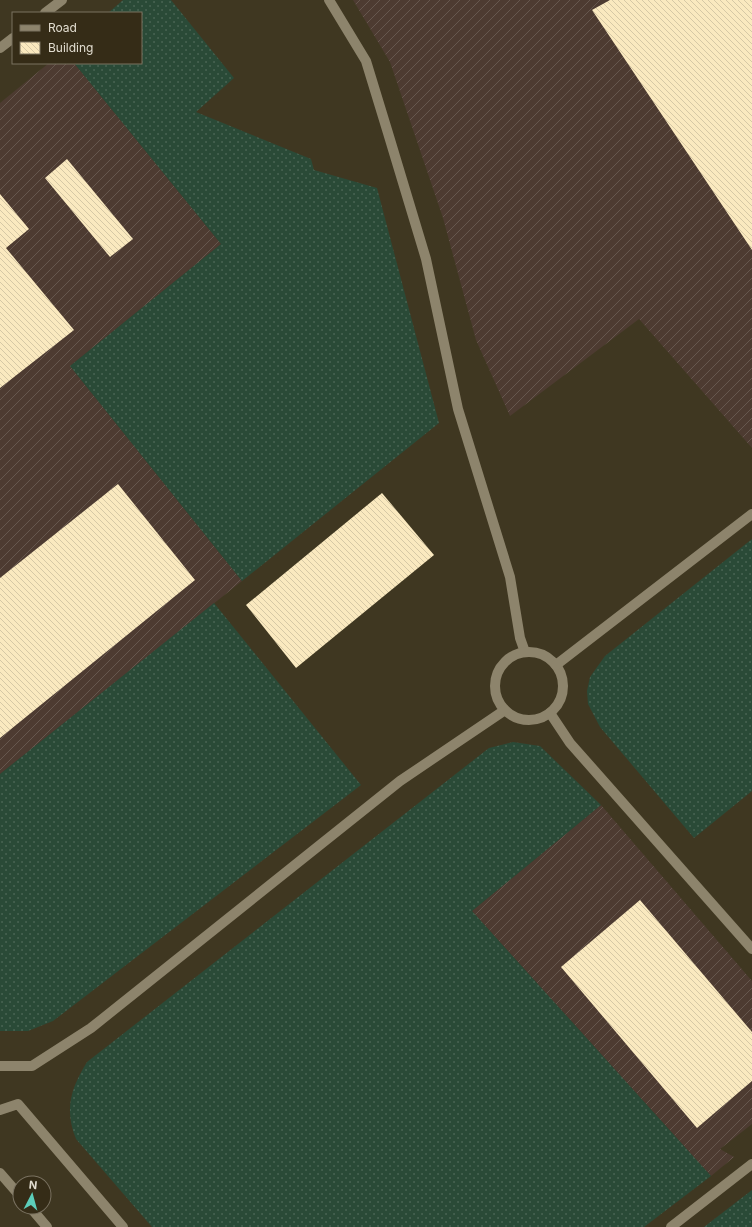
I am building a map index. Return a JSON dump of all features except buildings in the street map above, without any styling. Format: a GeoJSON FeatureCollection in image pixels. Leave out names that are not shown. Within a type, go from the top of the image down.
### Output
{"type":"FeatureCollection","features":[{"type":"Feature","properties":{"kind":"street"},"geometry":{"type":"LineString","coordinates":[[46,12],[62,0]]}},
{"type":"Feature","properties":{"kind":"street"},"geometry":{"type":"LineString","coordinates":[[329,0],[366,61],[426,259],[458,409],[510,577],[520,638],[525,652]]}},
{"type":"Feature","properties":{"kind":"street"},"geometry":{"type":"LineString","coordinates":[[0,48],[12,39]]}},
{"type":"Feature","properties":{"kind":"street"},"geometry":{"type":"LineString","coordinates":[[556,665],[752,514]]}},
{"type":"Feature","properties":{"kind":"street"},"geometry":{"type":"LineString","coordinates":[[525,652],[542,654],[556,665],[563,681],[563,690],[558,702],[550,713],[532,720],[513,716],[504,710],[498,702],[495,691],[495,680],[498,670],[505,661],[515,654],[525,652]]}},
{"type":"Feature","properties":{"kind":"street"},"geometry":{"type":"LineString","coordinates":[[0,1066],[32,1066],[91,1028],[400,781],[504,710]]}},
{"type":"Feature","properties":{"kind":"street"},"geometry":{"type":"LineString","coordinates":[[550,713],[570,743],[752,950]]}},
{"type":"Feature","properties":{"kind":"street"},"geometry":{"type":"LineString","coordinates":[[0,1110],[18,1104],[123,1227]]}},
{"type":"Feature","properties":{"kind":"street"},"geometry":{"type":"LineString","coordinates":[[671,1227],[752,1164]]}},
{"type":"Feature","properties":{"kind":"street"},"geometry":{"type":"LineString","coordinates":[[0,1173],[12,1187]]}},
{"type":"Feature","properties":{"kind":"street"},"geometry":{"type":"LineString","coordinates":[[37,1215],[47,1227]]}},
{"type":"Feature","properties":{"kind":"shaded area"},"geometry":{"type":"Polygon","coordinates":[[[353,0],[752,0],[752,448],[639,319],[510,416],[476,340],[443,218],[390,62],[353,0]]]}},
{"type":"Feature","properties":{"kind":"shaded area"},"geometry":{"type":"Polygon","coordinates":[[[48,64],[75,64],[221,244],[70,366],[242,581],[0,774],[0,103],[48,64]]]}},
{"type":"Feature","properties":{"kind":"shaded area"},"geometry":{"type":"Polygon","coordinates":[[[601,805],[752,981],[752,1124],[720,1149],[734,1157],[711,1176],[472,911],[601,805]]]}},
{"type":"Feature","properties":{"kind":"green space"},"geometry":{"type":"Polygon","coordinates":[[[123,0],[171,0],[234,78],[196,112],[311,159],[314,170],[377,188],[439,423],[242,581],[70,366],[221,244],[75,64],[142,64],[142,12],[109,12],[123,0]]]}},
{"type":"Feature","properties":{"kind":"green space"},"geometry":{"type":"Polygon","coordinates":[[[752,539],[752,791],[694,838],[600,727],[588,704],[587,691],[590,677],[605,656],[752,539]]]}},
{"type":"Feature","properties":{"kind":"green space"},"geometry":{"type":"Polygon","coordinates":[[[214,603],[361,785],[53,1021],[28,1031],[0,1031],[0,774],[214,603]]]}},
{"type":"Feature","properties":{"kind":"green space"},"geometry":{"type":"Polygon","coordinates":[[[513,742],[540,746],[601,805],[472,911],[711,1176],[644,1227],[152,1227],[76,1139],[70,1118],[71,1099],[73,1090],[87,1062],[489,748],[513,742]]]}},
{"type":"Feature","properties":{"kind":"green space"},"geometry":{"type":"Polygon","coordinates":[[[752,1190],[752,1227],[704,1227],[752,1190]]]}}]}
